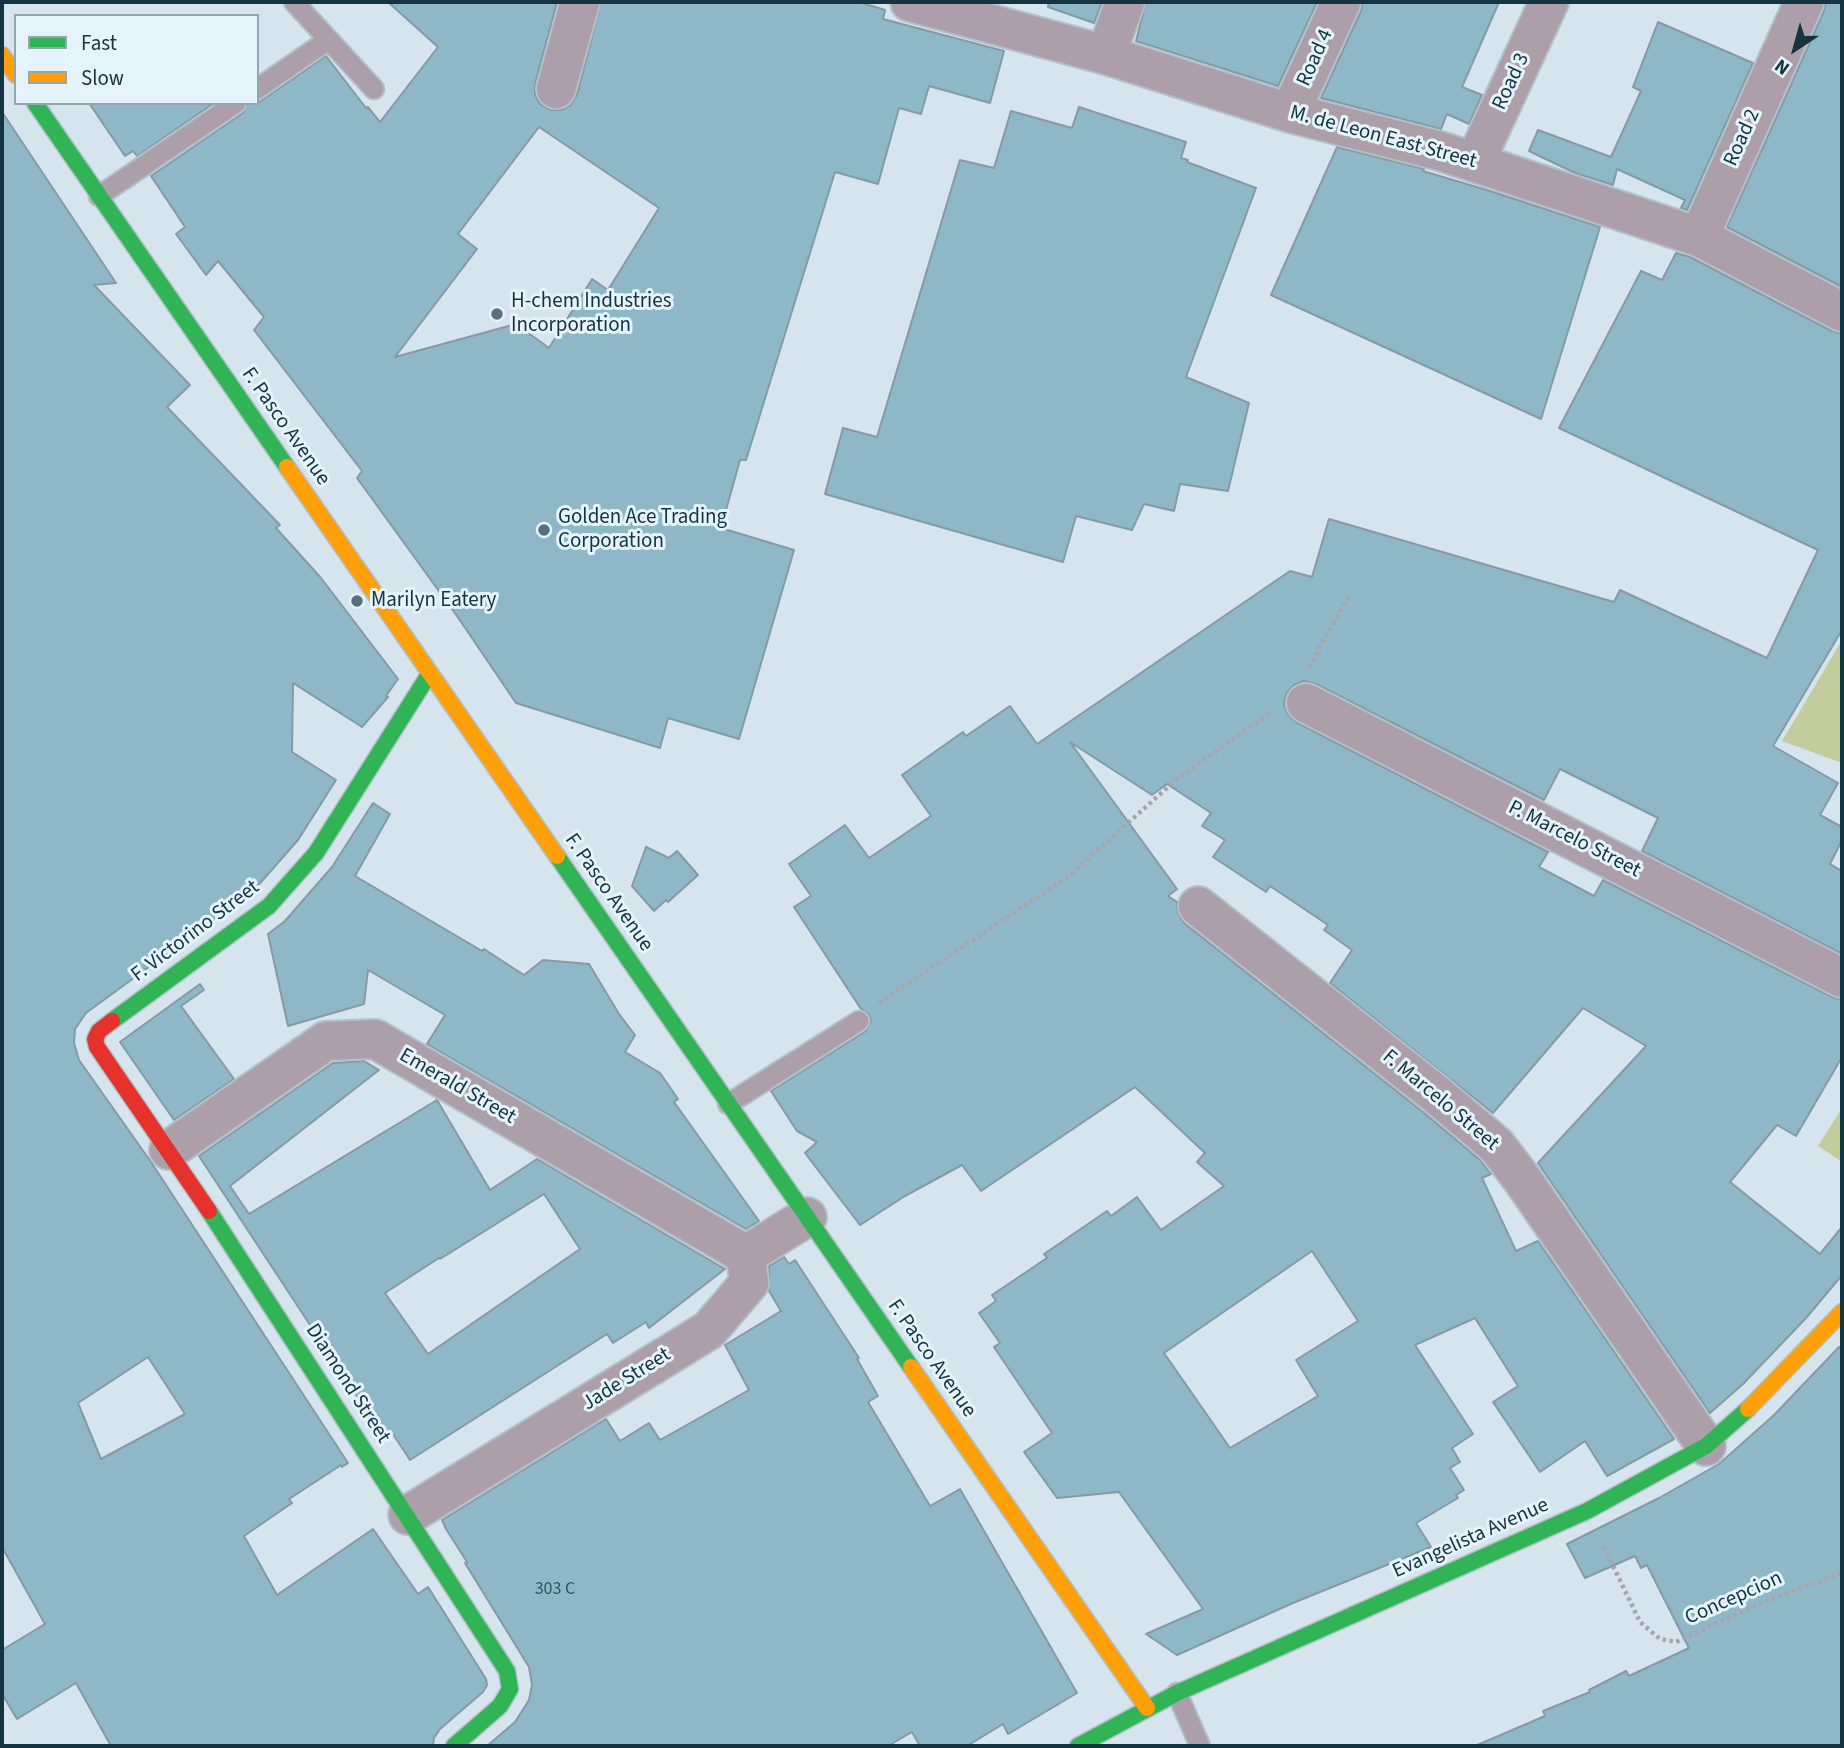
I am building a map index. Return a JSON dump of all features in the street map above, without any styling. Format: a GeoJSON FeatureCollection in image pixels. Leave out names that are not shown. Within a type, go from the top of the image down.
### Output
{"type":"FeatureCollection","features":[{"type":"Feature","properties":{"kind":"street"},"geometry":{"type":"LineString","coordinates":[[556,89],[580,2]]}},
{"type":"Feature","properties":{"kind":"street"},"geometry":{"type":"LineString","coordinates":[[1106,55],[1125,2]]}},
{"type":"Feature","properties":{"kind":"street","name":"Road 4"},"geometry":{"type":"LineString","coordinates":[[1290,113],[1341,2]]}},
{"type":"Feature","properties":{"kind":"street","name":"Road 3"},"geometry":{"type":"LineString","coordinates":[[1475,162],[1549,2]]}},
{"type":"Feature","properties":{"kind":"street","name":"Road 2"},"geometry":{"type":"LineString","coordinates":[[1699,237],[1804,2]]}},
{"type":"Feature","properties":{"kind":"street","name":"M. de Leon East Street"},"geometry":{"type":"LineString","coordinates":[[917,3],[1106,55],[1290,113],[1475,162],[1699,237],[1842,312]]}},
{"type":"Feature","properties":{"kind":"street"},"geometry":{"type":"LineString","coordinates":[[2,55],[14,72]]}},
{"type":"Feature","properties":{"kind":"street","name":"F. Pasco Avenue"},"geometry":{"type":"LineString","coordinates":[[36,105],[1147,1707]]}},
{"type":"Feature","properties":{"kind":"street","name":"F. Victorino Street"},"geometry":{"type":"LineString","coordinates":[[95,1039],[99,1031],[269,906],[316,853],[430,673]]}},
{"type":"Feature","properties":{"kind":"street","name":"P. Marcelo Street"},"geometry":{"type":"LineString","coordinates":[[1297,695],[1842,978]]}},
{"type":"Feature","properties":{"kind":"street","name":"F. Marcelo Street"},"geometry":{"type":"LineString","coordinates":[[1198,906],[1496,1145],[1706,1446]]}},
{"type":"Feature","properties":{"kind":"street","name":"Diamond Street"},"geometry":{"type":"LineString","coordinates":[[95,1039],[97,1047],[169,1150],[507,1671],[509,1689],[500,1706],[454,1746]]}},
{"type":"Feature","properties":{"kind":"street","name":"Emerald Street"},"geometry":{"type":"LineString","coordinates":[[169,1150],[326,1041],[374,1039],[746,1255]]}},
{"type":"Feature","properties":{"kind":"street"},"geometry":{"type":"LineString","coordinates":[[746,1255],[807,1217]]}},
{"type":"Feature","properties":{"kind":"street","name":"Jade Street"},"geometry":{"type":"LineString","coordinates":[[408,1515],[709,1330],[749,1283],[746,1255]]}},
{"type":"Feature","properties":{"kind":"street","name":"Evangelista Avenue"},"geometry":{"type":"LineString","coordinates":[[1078,1746],[1177,1693],[1587,1511],[1706,1446],[1758,1400],[1842,1312]]}},
{"type":"Feature","properties":{"kind":"lane"},"geometry":{"type":"LineString","coordinates":[[294,2],[374,89]]}},
{"type":"Feature","properties":{"kind":"lane"},"geometry":{"type":"LineString","coordinates":[[259,88],[328,40]]}},
{"type":"Feature","properties":{"kind":"lane"},"geometry":{"type":"LineString","coordinates":[[99,196],[233,105]]}},
{"type":"Feature","properties":{"kind":"lane"},"geometry":{"type":"LineString","coordinates":[[729,1104],[859,1021]]}},
{"type":"Feature","properties":{"kind":"lane"},"geometry":{"type":"LineString","coordinates":[[1177,1693],[1199,1746]]}},
{"type":"Feature","properties":{"kind":"path"},"geometry":{"type":"LineString","coordinates":[[859,1021],[865,1013],[1069,876],[1177,779],[1297,695],[1350,594]]}},
{"type":"Feature","properties":{"kind":"path","name":"Concepcion"},"geometry":{"type":"LineString","coordinates":[[1587,1511],[1640,1622],[1660,1639],[1676,1642],[1756,1605],[1842,1573]]}},
{"type":"Feature","properties":{"kind":"green space"},"geometry":{"type":"Polygon","coordinates":[[[1842,640],[1842,763],[1782,741],[1842,640]]]}},
{"type":"Feature","properties":{"kind":"green space"},"geometry":{"type":"Polygon","coordinates":[[[1842,1108],[1842,1162],[1818,1146],[1842,1108]]]}},
{"type":"Feature","properties":{"kind":"building"},"geometry":{"type":"Polygon","coordinates":[[[388,2],[557,2],[535,84],[535,95],[540,104],[551,110],[562,110],[571,105],[577,95],[601,2],[859,2],[885,10],[883,19],[1004,51],[990,103],[929,86],[921,114],[899,108],[878,184],[835,172],[746,460],[740,460],[721,528],[794,550],[739,739],[668,718],[660,748],[516,703],[357,478],[362,471],[254,330],[264,317],[218,261],[206,275],[176,234],[185,227],[151,176],[243,113],[247,105],[259,105],[259,102],[326,56],[380,122],[438,47],[388,2]],[[539,127],[458,234],[477,249],[395,357],[516,324],[549,348],[592,279],[608,290],[659,208],[539,127]]]}},
{"type":"Feature","properties":{"kind":"building"},"geometry":{"type":"Polygon","coordinates":[[[1049,2],[1102,2],[1094,23],[1048,7],[1049,2]]]}},
{"type":"Feature","properties":{"kind":"building"},"geometry":{"type":"Polygon","coordinates":[[[1146,2],[1317,2],[1278,86],[1136,41],[1146,2]]]}},
{"type":"Feature","properties":{"kind":"building"},"geometry":{"type":"Polygon","coordinates":[[[1363,2],[1499,2],[1462,87],[1482,95],[1469,124],[1447,114],[1441,129],[1321,98],[1363,2]]]}},
{"type":"Feature","properties":{"kind":"building"},"geometry":{"type":"Polygon","coordinates":[[[1826,2],[1842,2],[1842,287],[1727,227],[1826,2]]]}},
{"type":"Feature","properties":{"kind":"building"},"geometry":{"type":"Polygon","coordinates":[[[1658,22],[1753,63],[1687,210],[1681,208],[1685,200],[1617,169],[1613,185],[1575,173],[1529,151],[1538,130],[1611,157],[1641,91],[1633,87],[1658,22]]]}},
{"type":"Feature","properties":{"kind":"building"},"geometry":{"type":"Polygon","coordinates":[[[90,105],[211,105],[137,156],[133,151],[125,156],[90,105]]]}},
{"type":"Feature","properties":{"kind":"building"},"geometry":{"type":"Polygon","coordinates":[[[1079,107],[1186,142],[1181,158],[1188,160],[1187,162],[1256,188],[1186,377],[1249,403],[1228,491],[1180,484],[1174,511],[1144,504],[1132,530],[1076,516],[1063,562],[825,494],[843,428],[877,437],[960,160],[994,168],[1011,111],[1072,128],[1079,107]]]}},
{"type":"Feature","properties":{"kind":"building"},"geometry":{"type":"Polygon","coordinates":[[[2,112],[116,283],[94,285],[190,385],[167,407],[280,525],[276,528],[321,578],[398,679],[386,696],[388,697],[362,727],[293,683],[292,752],[336,780],[298,840],[254,890],[86,1013],[75,1029],[74,1043],[79,1060],[151,1162],[348,1463],[289,1499],[292,1503],[244,1536],[277,1595],[373,1529],[418,1594],[428,1587],[486,1679],[487,1685],[483,1692],[440,1729],[434,1738],[433,1746],[111,1746],[76,1683],[17,1719],[2,1694],[2,1650],[45,1624],[2,1547],[2,112]],[[148,1357],[78,1403],[101,1459],[185,1414],[148,1357]]]}},
{"type":"Feature","properties":{"kind":"building"},"geometry":{"type":"Polygon","coordinates":[[[1337,147],[1424,169],[1423,171],[1600,227],[1541,419],[1271,295],[1337,147]]]}},
{"type":"Feature","properties":{"kind":"building"},"geometry":{"type":"Polygon","coordinates":[[[1676,253],[1690,257],[1842,334],[1842,630],[1773,746],[1838,783],[1820,815],[1842,827],[1842,840],[1830,864],[1842,871],[1842,954],[1642,851],[1658,818],[1560,769],[1544,800],[1316,684],[1304,681],[1294,685],[1286,694],[1284,705],[1288,715],[1296,722],[1548,852],[1539,867],[1594,896],[1603,880],[1842,1000],[1842,1057],[1796,1136],[1777,1125],[1730,1182],[1820,1254],[1842,1227],[1842,1275],[1807,1317],[1743,1384],[1710,1413],[1538,1163],[1646,1046],[1583,1008],[1493,1113],[1330,983],[1352,950],[1324,930],[1328,925],[1270,886],[1266,892],[1213,857],[1225,840],[1202,826],[1211,813],[1167,784],[1152,795],[1070,742],[1177,889],[1168,896],[1177,902],[1178,913],[1184,923],[1480,1160],[1491,1174],[1482,1178],[1516,1251],[1538,1241],[1674,1439],[1607,1476],[1585,1441],[1540,1472],[1493,1402],[1518,1386],[1475,1318],[1415,1345],[1473,1434],[1452,1448],[1460,1462],[1450,1468],[1464,1490],[1456,1495],[1458,1498],[1416,1523],[1431,1547],[1293,1603],[1177,1655],[1146,1634],[1203,1609],[1119,1492],[1057,1498],[1024,1452],[1052,1433],[994,1347],[1000,1343],[979,1313],[996,1301],[992,1295],[1047,1258],[1044,1254],[1107,1211],[1111,1216],[1137,1197],[1161,1230],[1224,1186],[1197,1162],[1205,1153],[1135,1087],[981,1191],[962,1165],[905,1196],[860,1225],[805,1153],[817,1142],[797,1131],[771,1091],[866,1031],[871,1021],[869,1014],[861,1009],[794,907],[811,896],[789,864],[845,825],[869,858],[931,816],[902,775],[963,732],[966,736],[1010,706],[1037,744],[1290,571],[1312,577],[1329,519],[1614,602],[1620,590],[1767,658],[1818,550],[1559,428],[1641,271],[1662,280],[1676,253]],[[1312,1251],[1164,1353],[1230,1448],[1318,1396],[1296,1360],[1358,1321],[1312,1251]]]}},
{"type":"Feature","properties":{"kind":"building"},"geometry":{"type":"Polygon","coordinates":[[[373,803],[390,814],[355,876],[482,951],[484,949],[524,975],[543,960],[589,964],[635,1035],[625,1052],[660,1073],[678,1099],[674,1102],[759,1221],[746,1229],[427,1044],[445,1015],[368,970],[364,1004],[288,1026],[268,934],[285,921],[332,867],[373,803]]]}},
{"type":"Feature","properties":{"kind":"building"},"geometry":{"type":"Polygon","coordinates":[[[646,847],[669,858],[677,851],[698,875],[654,911],[632,886],[646,847]]]}},
{"type":"Feature","properties":{"kind":"building"},"geometry":{"type":"Polygon","coordinates":[[[200,984],[204,990],[181,1006],[234,1079],[174,1120],[120,1042],[200,984]]]}},
{"type":"Feature","properties":{"kind":"building"},"geometry":{"type":"Polygon","coordinates":[[[364,1061],[379,1070],[230,1186],[249,1214],[437,1100],[490,1190],[537,1159],[725,1269],[649,1328],[646,1322],[613,1343],[607,1334],[410,1460],[393,1434],[385,1439],[199,1156],[333,1063],[364,1061]],[[544,1194],[385,1293],[428,1354],[580,1249],[544,1194]]]}},
{"type":"Feature","properties":{"kind":"building"},"geometry":{"type":"Polygon","coordinates":[[[784,1257],[789,1264],[795,1260],[859,1358],[857,1359],[878,1396],[868,1402],[930,1506],[960,1489],[1077,1693],[1008,1734],[1003,1724],[967,1746],[920,1746],[912,1732],[888,1746],[487,1746],[515,1722],[529,1700],[532,1685],[529,1667],[465,1563],[467,1562],[442,1520],[606,1419],[620,1441],[649,1423],[660,1440],[749,1390],[725,1345],[781,1311],[769,1291],[769,1266],[784,1257]]]}},
{"type":"Feature","properties":{"kind":"building"},"geometry":{"type":"Polygon","coordinates":[[[1839,1347],[1842,1351],[1842,1746],[1475,1746],[1545,1716],[1543,1711],[1590,1692],[1589,1690],[1626,1671],[1629,1676],[1689,1648],[1647,1565],[1641,1568],[1635,1556],[1585,1578],[1567,1544],[1659,1498],[1719,1464],[1774,1415],[1839,1347]]]}},
{"type":"Feature","properties":{"kind":"traffic: fast"},"geometry":{"type":"LineString","coordinates":[[36,105],[287,467]]}},
{"type":"Feature","properties":{"kind":"traffic: fast"},"geometry":{"type":"LineString","coordinates":[[112,1021],[269,906],[316,853],[430,673]]}},
{"type":"Feature","properties":{"kind":"traffic: fast"},"geometry":{"type":"LineString","coordinates":[[557,856],[911,1367]]}},
{"type":"Feature","properties":{"kind":"traffic: fast"},"geometry":{"type":"LineString","coordinates":[[209,1211],[507,1671],[510,1689],[500,1706],[454,1746]]}},
{"type":"Feature","properties":{"kind":"traffic: fast"},"geometry":{"type":"LineString","coordinates":[[1078,1746],[1177,1693],[1587,1511],[1706,1446],[1748,1409]]}},
{"type":"Feature","properties":{"kind":"traffic: slow"},"geometry":{"type":"LineString","coordinates":[[2,55],[14,72]]}},
{"type":"Feature","properties":{"kind":"traffic: slow"},"geometry":{"type":"LineString","coordinates":[[287,467],[557,856]]}},
{"type":"Feature","properties":{"kind":"traffic: slow"},"geometry":{"type":"LineString","coordinates":[[1748,1409],[1842,1312]]}},
{"type":"Feature","properties":{"kind":"traffic: slow"},"geometry":{"type":"LineString","coordinates":[[911,1367],[1147,1708]]}},
{"type":"Feature","properties":{"kind":"traffic: jam"},"geometry":{"type":"LineString","coordinates":[[112,1021],[99,1031],[95,1039],[97,1047],[209,1211]]}},
{"type":"Feature","properties":{"kind":"place","name":"H-chem Industries Incorporation"},"geometry":{"type":"Point","coordinates":[497,314]}},
{"type":"Feature","properties":{"kind":"place","name":"Golden Ace Trading Corporation"},"geometry":{"type":"Point","coordinates":[544,530]}},
{"type":"Feature","properties":{"kind":"place","name":"Marilyn Eatery"},"geometry":{"type":"Point","coordinates":[357,601]}}]}
